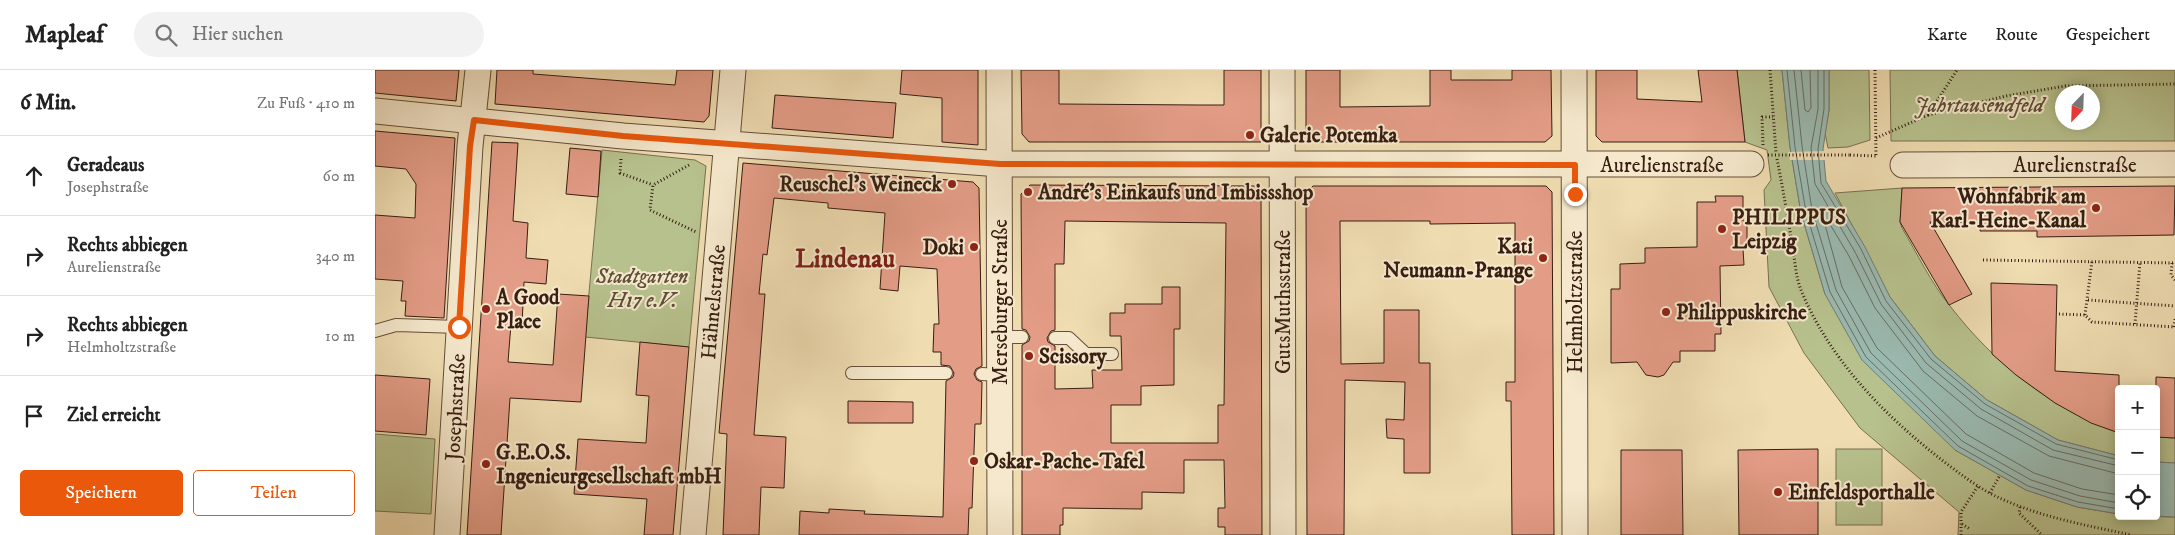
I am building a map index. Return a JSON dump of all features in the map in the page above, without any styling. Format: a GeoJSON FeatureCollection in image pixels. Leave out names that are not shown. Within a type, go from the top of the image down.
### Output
{"type":"FeatureCollection","features":[{"type":"Feature","properties":{"kind":"street","name":"Josephstraße"},"geometry":{"type":"LineString","coordinates":[[447,535],[470,146],[479,70]]}},
{"type":"Feature","properties":{"kind":"street","name":"Hähnelstraße"},"geometry":{"type":"LineString","coordinates":[[693,535],[733,70]]}},
{"type":"Feature","properties":{"kind":"street","name":"Merseburger Straße"},"geometry":{"type":"LineString","coordinates":[[999,70],[1000,164],[1011,337],[991,375],[1000,535]]}},
{"type":"Feature","properties":{"kind":"street","name":"GutsMuthsstraße"},"geometry":{"type":"LineString","coordinates":[[1282,70],[1283,535]]}},
{"type":"Feature","properties":{"kind":"street","name":"Helmholtzstraße"},"geometry":{"type":"LineString","coordinates":[[1574,70],[1575,535]]}},
{"type":"Feature","properties":{"kind":"street","name":"Aurelienstraße"},"geometry":{"type":"LineString","coordinates":[[375,111],[623,136],[1000,164],[1575,165],[1760,155]]}},
{"type":"Feature","properties":{"kind":"street","name":"Aurelienstraße"},"geometry":{"type":"LineString","coordinates":[[1903,165],[2175,164]]}},
{"type":"Feature","properties":{"kind":"lane"},"geometry":{"type":"LineString","coordinates":[[375,331],[396,325],[459,327]]}},
{"type":"Feature","properties":{"kind":"lane"},"geometry":{"type":"LineString","coordinates":[[1055,338],[1069,338],[1086,354],[1112,354]]}},
{"type":"Feature","properties":{"kind":"lane"},"geometry":{"type":"LineString","coordinates":[[852,373],[946,373]]}},
{"type":"Feature","properties":{"kind":"path"},"geometry":{"type":"LineString","coordinates":[[1769,70],[1776,153]]}},
{"type":"Feature","properties":{"kind":"path"},"geometry":{"type":"LineString","coordinates":[[1875,70],[1876,156]]}},
{"type":"Feature","properties":{"kind":"path"},"geometry":{"type":"LineString","coordinates":[[1927,115],[1957,70]]}},
{"type":"Feature","properties":{"kind":"path"},"geometry":{"type":"LineString","coordinates":[[1875,138],[1927,115],[2007,96],[2065,86],[2175,84]]}},
{"type":"Feature","properties":{"kind":"path"},"geometry":{"type":"LineString","coordinates":[[1773,117],[1762,117],[1760,155],[1876,156],[1903,165]]}},
{"type":"Feature","properties":{"kind":"path"},"geometry":{"type":"LineString","coordinates":[[1777,160],[1800,288],[1832,348],[1855,379],[1896,421],[1924,446],[1990,493],[2020,507],[2080,525],[2132,535]]}},
{"type":"Feature","properties":{"kind":"path"},"geometry":{"type":"LineString","coordinates":[[653,185],[694,162]]}},
{"type":"Feature","properties":{"kind":"path"},"geometry":{"type":"LineString","coordinates":[[620,172],[653,185]]}},
{"type":"Feature","properties":{"kind":"path"},"geometry":{"type":"LineString","coordinates":[[653,185],[650,210],[699,234],[719,236]]}},
{"type":"Feature","properties":{"kind":"path"},"geometry":{"type":"LineString","coordinates":[[1983,260],[2174,263],[2171,275],[2175,280]]}},
{"type":"Feature","properties":{"kind":"path"},"geometry":{"type":"LineString","coordinates":[[2085,315],[2092,262]]}},
{"type":"Feature","properties":{"kind":"path"},"geometry":{"type":"LineString","coordinates":[[2135,324],[2140,262]]}},
{"type":"Feature","properties":{"kind":"path"},"geometry":{"type":"LineString","coordinates":[[2088,300],[2175,306]]}},
{"type":"Feature","properties":{"kind":"path"},"geometry":{"type":"LineString","coordinates":[[2059,314],[2085,315],[2093,322],[2175,327],[2175,319]]}},
{"type":"Feature","properties":{"kind":"path"},"geometry":{"type":"LineString","coordinates":[[1990,493],[2000,475]]}},
{"type":"Feature","properties":{"kind":"path"},"geometry":{"type":"LineString","coordinates":[[1961,535],[1961,512],[1978,486]]}},
{"type":"Feature","properties":{"kind":"path"},"geometry":{"type":"LineString","coordinates":[[2020,507],[2019,513],[2042,535]]}},
{"type":"Feature","properties":{"kind":"path"},"geometry":{"type":"LineString","coordinates":[[1961,523],[1970,529]]}},
{"type":"Feature","properties":{"kind":"green space"},"geometry":{"type":"Polygon","coordinates":[[[1737,70],[1782,70],[1790,147],[1801,213],[1825,294],[1955,450],[2026,490],[2077,507],[2115,513],[2115,520],[2160,520],[2160,517],[2175,517],[2175,535],[1958,535],[1959,512],[1860,428],[1804,353],[1769,287],[1764,190],[1771,180],[1767,150],[1745,142],[1737,70]]]}},
{"type":"Feature","properties":{"kind":"green space"},"geometry":{"type":"Polygon","coordinates":[[[1829,70],[1869,70],[1870,140],[1848,147],[1828,148],[1825,133],[1829,110],[1829,70]]]}},
{"type":"Feature","properties":{"kind":"green space","name":"Jahrtausendfeld"},"geometry":{"type":"Polygon","coordinates":[[[1890,70],[2175,70],[2175,141],[1891,141],[1890,70]]]}},
{"type":"Feature","properties":{"kind":"green space","name":"Stadtgarten H17 e.V."},"geometry":{"type":"Polygon","coordinates":[[[602,150],[695,160],[706,166],[689,347],[585,337],[602,150]]]}},
{"type":"Feature","properties":{"kind":"green space"},"geometry":{"type":"Polygon","coordinates":[[[1902,188],[1900,222],[1902,228],[1930,278],[1950,306],[1985,347],[2025,382],[2070,411],[2115,431],[2115,455],[2058,440],[1987,400],[1935,356],[1890,297],[1835,193],[1902,188]]]}},
{"type":"Feature","properties":{"kind":"green space"},"geometry":{"type":"Polygon","coordinates":[[[375,434],[435,439],[431,514],[375,511],[375,434]]]}},
{"type":"Feature","properties":{"kind":"green space"},"geometry":{"type":"Polygon","coordinates":[[[2160,437],[2175,438],[2175,463],[2160,462],[2160,437]]]}},
{"type":"Feature","properties":{"kind":"green space"},"geometry":{"type":"Polygon","coordinates":[[[1836,449],[1882,449],[1882,525],[1836,525],[1836,449]]]}},
{"type":"Feature","properties":{"kind":"water"},"geometry":{"type":"Polygon","coordinates":[[[1782,70],[1829,70],[1829,110],[1823,149],[1826,181],[1865,247],[1890,297],[1935,356],[1987,400],[2058,440],[2115,455],[2115,513],[2077,507],[2026,490],[1955,450],[1862,360],[1825,294],[1801,213],[1790,147],[1782,70]]]}},
{"type":"Feature","properties":{"kind":"water"},"geometry":{"type":"Polygon","coordinates":[[[2160,462],[2175,463],[2175,517],[2160,516],[2160,462]]]}},
{"type":"Feature","properties":{"kind":"pier"},"geometry":{"type":"Polygon","coordinates":[[[1825,151],[1826,160],[1790,160],[1788,152],[1825,151]]]}},
{"type":"Feature","properties":{"kind":"building"},"geometry":{"type":"Polygon","coordinates":[[[375,70],[459,70],[456,101],[375,93],[375,70]]]}},
{"type":"Feature","properties":{"kind":"building"},"geometry":{"type":"Polygon","coordinates":[[[497,70],[533,70],[533,74],[675,85],[677,70],[713,70],[709,116],[704,122],[495,104],[497,70]]]}},
{"type":"Feature","properties":{"kind":"building"},"geometry":{"type":"Polygon","coordinates":[[[902,70],[978,70],[978,145],[942,142],[942,98],[900,94],[902,70]]]}},
{"type":"Feature","properties":{"kind":"building"},"geometry":{"type":"Polygon","coordinates":[[[1021,70],[1059,70],[1059,104],[1224,105],[1224,70],[1261,70],[1261,142],[1029,142],[1022,134],[1021,70]]]}},
{"type":"Feature","properties":{"kind":"building"},"geometry":{"type":"Polygon","coordinates":[[[1306,70],[1340,70],[1340,107],[1430,106],[1430,70],[1451,70],[1451,80],[1512,80],[1512,70],[1551,70],[1552,136],[1545,142],[1313,142],[1306,135],[1306,70]]]}},
{"type":"Feature","properties":{"kind":"building"},"geometry":{"type":"Polygon","coordinates":[[[1596,70],[1637,70],[1637,99],[1702,102],[1698,70],[1737,70],[1745,142],[1602,142],[1596,136],[1596,70]]]}},
{"type":"Feature","properties":{"kind":"building"},"geometry":{"type":"Polygon","coordinates":[[[775,95],[896,103],[893,138],[772,128],[775,95]]]}},
{"type":"Feature","properties":{"kind":"building"},"geometry":{"type":"Polygon","coordinates":[[[375,131],[455,138],[444,318],[405,316],[406,301],[401,301],[403,281],[375,279],[375,215],[415,218],[416,184],[406,169],[375,166],[375,131]]]}},
{"type":"Feature","properties":{"kind":"building"},"geometry":{"type":"Polygon","coordinates":[[[492,142],[518,143],[513,221],[528,223],[526,258],[548,260],[546,284],[524,282],[522,325],[511,324],[508,362],[553,365],[558,294],[589,296],[581,402],[510,398],[501,535],[467,535],[492,142]]]}},
{"type":"Feature","properties":{"kind":"building"},"geometry":{"type":"Polygon","coordinates":[[[570,148],[601,151],[598,197],[566,194],[570,148]]]}},
{"type":"Feature","properties":{"kind":"building"},"geometry":{"type":"Polygon","coordinates":[[[743,163],[973,182],[979,188],[982,366],[976,369],[974,374],[977,380],[982,382],[981,424],[975,424],[972,508],[969,508],[968,535],[799,535],[800,511],[829,513],[829,509],[865,511],[864,514],[943,517],[946,381],[953,377],[954,373],[950,366],[941,365],[941,352],[933,352],[934,324],[939,324],[937,269],[900,266],[898,291],[880,289],[885,213],[828,208],[828,203],[774,198],[767,255],[763,254],[759,294],[765,294],[754,435],[786,437],[784,488],[761,487],[759,535],[723,535],[727,434],[719,433],[743,163]]]}},
{"type":"Feature","properties":{"kind":"building"},"geometry":{"type":"Polygon","coordinates":[[[1030,185],[1255,186],[1261,193],[1262,535],[1225,535],[1225,527],[1218,527],[1218,508],[1225,508],[1224,460],[1184,460],[1184,493],[1142,492],[1142,509],[1063,508],[1063,525],[1060,525],[1060,535],[1022,535],[1022,345],[1029,341],[1030,337],[1026,330],[1022,329],[1021,194],[1030,185]],[[1065,221],[1064,264],[1055,264],[1055,330],[1051,331],[1047,338],[1048,342],[1055,346],[1055,389],[1093,388],[1092,370],[1122,370],[1121,336],[1110,336],[1110,313],[1125,313],[1125,304],[1162,304],[1162,287],[1180,287],[1180,329],[1174,329],[1174,385],[1141,386],[1141,405],[1111,405],[1111,443],[1218,443],[1218,405],[1224,405],[1226,223],[1065,221]]]}},
{"type":"Feature","properties":{"kind":"building"},"geometry":{"type":"Polygon","coordinates":[[[1313,186],[1546,186],[1552,192],[1554,535],[1512,535],[1511,401],[1506,401],[1506,382],[1515,382],[1515,223],[1430,224],[1430,221],[1340,221],[1341,364],[1384,363],[1384,310],[1419,310],[1419,363],[1430,363],[1430,473],[1404,473],[1404,439],[1387,438],[1386,419],[1404,420],[1405,382],[1345,380],[1344,535],[1307,535],[1306,193],[1313,186]]]}},
{"type":"Feature","properties":{"kind":"building"},"geometry":{"type":"Polygon","coordinates":[[[2175,186],[2174,235],[2037,237],[2037,231],[1980,231],[1981,223],[1930,222],[1972,294],[1949,305],[1900,222],[1902,188],[2175,186]]]}},
{"type":"Feature","properties":{"kind":"building","name":"Philippuskirche"},"geometry":{"type":"Polygon","coordinates":[[[1715,196],[1743,196],[1743,221],[1747,222],[1747,249],[1743,249],[1744,265],[1720,266],[1721,334],[1715,334],[1715,351],[1680,351],[1680,362],[1673,362],[1664,375],[1658,377],[1646,375],[1637,362],[1611,363],[1611,289],[1620,289],[1620,264],[1645,263],[1645,248],[1697,247],[1697,202],[1716,202],[1715,196]]]}},
{"type":"Feature","properties":{"kind":"building"},"geometry":{"type":"Polygon","coordinates":[[[1991,283],[2057,285],[2055,371],[2119,375],[2119,385],[2115,385],[2115,432],[2091,423],[2055,403],[2016,375],[1992,354],[1991,283]]]}},
{"type":"Feature","properties":{"kind":"building"},"geometry":{"type":"Polygon","coordinates":[[[640,342],[689,347],[673,535],[644,535],[647,499],[574,494],[578,439],[646,443],[649,396],[636,395],[640,342]]]}},
{"type":"Feature","properties":{"kind":"building"},"geometry":{"type":"Polygon","coordinates":[[[375,375],[430,379],[426,435],[375,431],[375,375]]]}},
{"type":"Feature","properties":{"kind":"building"},"geometry":{"type":"Polygon","coordinates":[[[2156,377],[2175,378],[2175,438],[2160,437],[2160,385],[2156,385],[2156,377]]]}},
{"type":"Feature","properties":{"kind":"building"},"geometry":{"type":"Polygon","coordinates":[[[848,401],[913,402],[913,423],[848,423],[848,401]]]}},
{"type":"Feature","properties":{"kind":"building","name":"Einfeldsporthalle"},"geometry":{"type":"Polygon","coordinates":[[[1818,449],[1818,535],[1739,535],[1738,450],[1818,449]]]}},
{"type":"Feature","properties":{"kind":"building"},"geometry":{"type":"Polygon","coordinates":[[[1621,450],[1682,450],[1683,535],[1621,535],[1621,450]]]}},
{"type":"Feature","properties":{"kind":"place","name":"Galerie Potemka"},"geometry":{"type":"Point","coordinates":[1250,135]}},
{"type":"Feature","properties":{"kind":"place","name":"Reuschel's Weineck"},"geometry":{"type":"Point","coordinates":[952,184]}},
{"type":"Feature","properties":{"kind":"place","name":"André's Einkaufs und Imbissshop"},"geometry":{"type":"Point","coordinates":[1028,192]}},
{"type":"Feature","properties":{"kind":"place","name":"Wohnfabrik am Karl-Heine-Kanal"},"geometry":{"type":"Point","coordinates":[2096,208]}},
{"type":"Feature","properties":{"kind":"place","name":"PHILIPPUS Leipzig"},"geometry":{"type":"Point","coordinates":[1722,229]}},
{"type":"Feature","properties":{"kind":"place","name":"Doki"},"geometry":{"type":"Point","coordinates":[974,247]}},
{"type":"Feature","properties":{"kind":"place","name":"Kati Neumann-Prange"},"geometry":{"type":"Point","coordinates":[1543,258]}},
{"type":"Feature","properties":{"kind":"place","name":"A Good Place"},"geometry":{"type":"Point","coordinates":[486,309]}},
{"type":"Feature","properties":{"kind":"place","name":"Philippuskirche"},"geometry":{"type":"Point","coordinates":[1666,312]}},
{"type":"Feature","properties":{"kind":"place","name":"Scissory"},"geometry":{"type":"Point","coordinates":[1029,356]}},
{"type":"Feature","properties":{"kind":"place","name":"Oskar-Pache-Tafel"},"geometry":{"type":"Point","coordinates":[974,461]}},
{"type":"Feature","properties":{"kind":"place","name":"G.E.O.S. Ingenieurgesellschaft mbH"},"geometry":{"type":"Point","coordinates":[486,464]}},
{"type":"Feature","properties":{"kind":"place","name":"Einfeldsporthalle"},"geometry":{"type":"Point","coordinates":[1778,492]}},
{"type":"Feature","properties":{"kind":"district","name":"Lindenau"},"geometry":{"type":"Point","coordinates":[845,258]}},
{"type":"Feature","properties":{"kind":"route"},"geometry":{"type":"LineString","coordinates":[[459,327],[470,146],[474,120],[623,136],[1000,164],[1575,165],[1575,194]]}}]}
